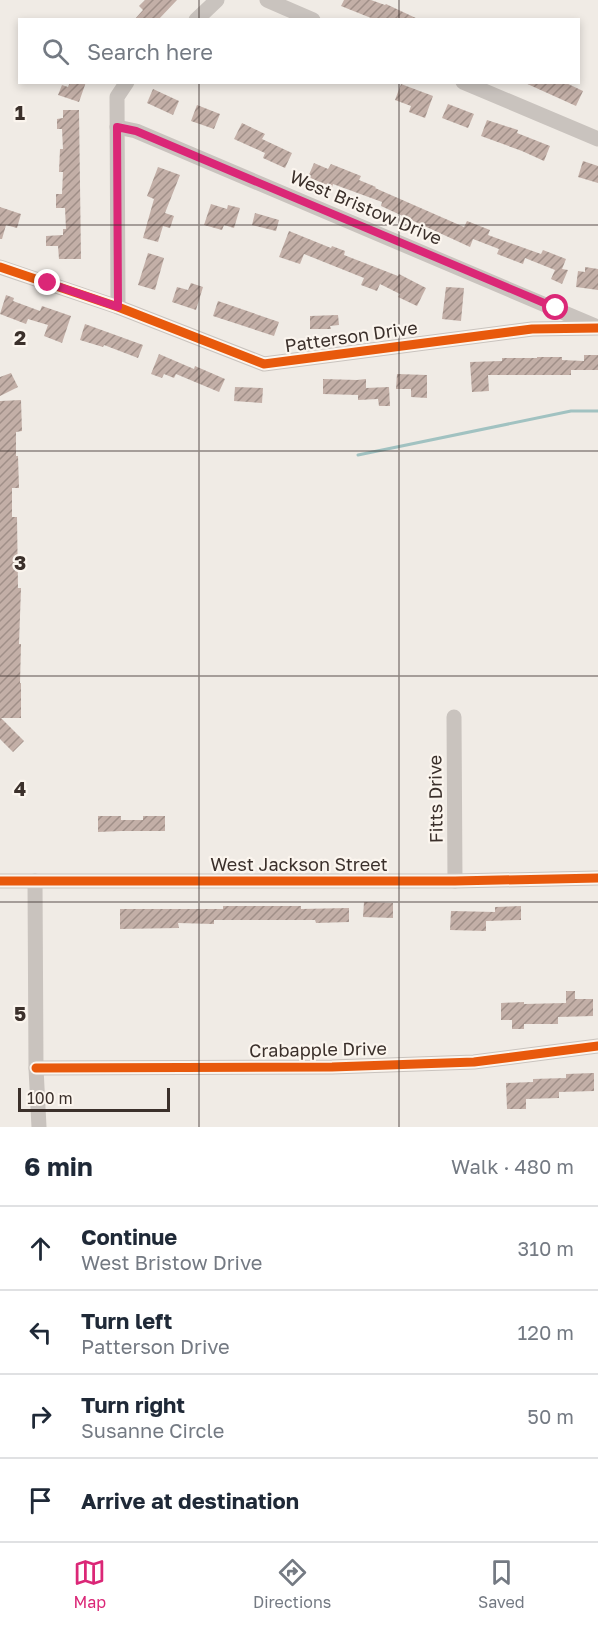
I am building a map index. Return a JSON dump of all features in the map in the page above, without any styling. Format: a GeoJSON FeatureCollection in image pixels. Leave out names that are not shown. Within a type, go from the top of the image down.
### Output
{"type":"FeatureCollection","features":[{"type":"Feature","properties":{"kind":"street"},"geometry":{"type":"LineString","coordinates":[[198,18],[217,0]]}},
{"type":"Feature","properties":{"kind":"street"},"geometry":{"type":"LineString","coordinates":[[267,0],[309,18]]}},
{"type":"Feature","properties":{"kind":"street"},"geometry":{"type":"LineString","coordinates":[[118,307],[117,97],[126,84]]}},
{"type":"Feature","properties":{"kind":"street"},"geometry":{"type":"LineString","coordinates":[[468,84],[598,139]]}},
{"type":"Feature","properties":{"kind":"street","name":"West Bristow Drive"},"geometry":{"type":"LineString","coordinates":[[117,127],[136,131],[598,327]]}},
{"type":"Feature","properties":{"kind":"street","name":"Patterson Drive"},"geometry":{"type":"LineString","coordinates":[[0,267],[118,307],[264,364],[532,329],[598,327]]}},
{"type":"Feature","properties":{"kind":"street","name":"Fitts Drive"},"geometry":{"type":"LineString","coordinates":[[454,717],[455,880]]}},
{"type":"Feature","properties":{"kind":"street","name":"West Jackson Street"},"geometry":{"type":"LineString","coordinates":[[0,881],[598,878]]}},
{"type":"Feature","properties":{"kind":"street"},"geometry":{"type":"LineString","coordinates":[[34,881],[36,1068],[39,1127]]}},
{"type":"Feature","properties":{"kind":"street","name":"Crabapple Drive"},"geometry":{"type":"LineString","coordinates":[[36,1068],[332,1067],[474,1062],[598,1046]]}},
{"type":"Feature","properties":{"kind":"building"},"geometry":{"type":"Polygon","coordinates":[[[145,0],[177,0],[160,18],[136,18],[143,10],[139,6],[145,0]]]}},
{"type":"Feature","properties":{"kind":"building"},"geometry":{"type":"Polygon","coordinates":[[[344,0],[371,0],[386,4],[416,18],[371,18],[341,6],[344,0]]]}},
{"type":"Feature","properties":{"kind":"building"},"geometry":{"type":"Polygon","coordinates":[[[69,84],[85,84],[79,102],[58,95],[62,85],[68,87],[69,84]]]}},
{"type":"Feature","properties":{"kind":"building"},"geometry":{"type":"Polygon","coordinates":[[[401,84],[433,96],[425,118],[409,112],[411,106],[395,100],[401,84]]]}},
{"type":"Feature","properties":{"kind":"building"},"geometry":{"type":"Polygon","coordinates":[[[527,84],[568,84],[583,91],[576,106],[527,84]]]}},
{"type":"Feature","properties":{"kind":"building"},"geometry":{"type":"Polygon","coordinates":[[[153,89],[179,101],[173,115],[147,103],[153,89]]]}},
{"type":"Feature","properties":{"kind":"building"},"geometry":{"type":"Polygon","coordinates":[[[448,104],[474,114],[468,128],[442,118],[448,104]]]}},
{"type":"Feature","properties":{"kind":"building"},"geometry":{"type":"Polygon","coordinates":[[[197,105],[220,114],[214,129],[191,121],[197,105]]]}},
{"type":"Feature","properties":{"kind":"building"},"geometry":{"type":"Polygon","coordinates":[[[63,110],[79,110],[81,259],[59,259],[58,246],[46,246],[46,236],[63,235],[63,229],[66,229],[65,208],[56,208],[56,194],[62,194],[63,172],[59,172],[60,149],[63,149],[62,129],[57,129],[57,119],[63,118],[63,110]]]}},
{"type":"Feature","properties":{"kind":"building"},"geometry":{"type":"Polygon","coordinates":[[[487,120],[518,130],[517,133],[550,146],[544,161],[481,136],[487,120]]]}},
{"type":"Feature","properties":{"kind":"building"},"geometry":{"type":"Polygon","coordinates":[[[242,123],[265,134],[262,139],[292,153],[285,168],[263,158],[265,153],[234,139],[242,123]]]}},
{"type":"Feature","properties":{"kind":"building"},"geometry":{"type":"Polygon","coordinates":[[[583,161],[598,166],[598,183],[578,177],[583,161]]]}},
{"type":"Feature","properties":{"kind":"building"},"geometry":{"type":"Polygon","coordinates":[[[314,163],[328,169],[331,164],[361,176],[359,180],[375,188],[464,227],[467,221],[490,230],[488,235],[541,254],[543,250],[566,259],[562,269],[568,270],[562,284],[551,279],[555,270],[525,258],[523,264],[497,254],[499,249],[473,239],[470,247],[381,206],[382,202],[308,177],[314,163]]]}},
{"type":"Feature","properties":{"kind":"building"},"geometry":{"type":"Polygon","coordinates":[[[158,167],[180,175],[165,213],[174,216],[170,228],[163,226],[158,242],[143,238],[154,199],[147,196],[158,167]]]}},
{"type":"Feature","properties":{"kind":"building"},"geometry":{"type":"Polygon","coordinates":[[[211,204],[227,209],[228,205],[240,208],[234,228],[224,225],[222,230],[204,225],[211,204]]]}},
{"type":"Feature","properties":{"kind":"building"},"geometry":{"type":"Polygon","coordinates":[[[0,207],[21,214],[17,228],[6,225],[2,239],[0,239],[0,207]]]}},
{"type":"Feature","properties":{"kind":"building"},"geometry":{"type":"Polygon","coordinates":[[[255,213],[279,220],[276,231],[252,225],[255,213]]]}},
{"type":"Feature","properties":{"kind":"building"},"geometry":{"type":"Polygon","coordinates":[[[289,231],[331,248],[332,246],[345,251],[344,255],[398,276],[399,274],[426,288],[417,306],[398,297],[400,294],[380,284],[377,291],[361,285],[364,278],[304,254],[300,264],[279,257],[289,231]]]}},
{"type":"Feature","properties":{"kind":"building"},"geometry":{"type":"Polygon","coordinates":[[[148,253],[164,258],[155,290],[138,285],[148,253]]]}},
{"type":"Feature","properties":{"kind":"building"},"geometry":{"type":"Polygon","coordinates":[[[585,267],[598,269],[598,290],[576,287],[578,271],[585,272],[585,267]]]}},
{"type":"Feature","properties":{"kind":"building"},"geometry":{"type":"Polygon","coordinates":[[[191,283],[203,287],[196,310],[172,302],[177,287],[188,290],[191,283]]]}},
{"type":"Feature","properties":{"kind":"building"},"geometry":{"type":"Polygon","coordinates":[[[446,287],[464,288],[461,321],[442,319],[446,287]]]}},
{"type":"Feature","properties":{"kind":"building"},"geometry":{"type":"Polygon","coordinates":[[[6,295],[14,298],[13,301],[40,311],[42,306],[71,316],[62,343],[44,336],[48,325],[28,319],[26,324],[0,314],[6,295]]]}},
{"type":"Feature","properties":{"kind":"building"},"geometry":{"type":"Polygon","coordinates":[[[218,301],[279,322],[274,336],[213,316],[218,301]]]}},
{"type":"Feature","properties":{"kind":"building"},"geometry":{"type":"Polygon","coordinates":[[[338,315],[339,325],[330,326],[331,329],[310,329],[310,316],[338,315]]]}},
{"type":"Feature","properties":{"kind":"building"},"geometry":{"type":"Polygon","coordinates":[[[85,324],[143,345],[138,358],[104,345],[103,347],[80,340],[85,324]]]}},
{"type":"Feature","properties":{"kind":"building"},"geometry":{"type":"Polygon","coordinates":[[[159,354],[225,379],[219,392],[176,374],[174,378],[164,374],[162,378],[151,374],[159,354]]]}},
{"type":"Feature","properties":{"kind":"building"},"geometry":{"type":"Polygon","coordinates":[[[584,355],[598,355],[598,370],[571,370],[571,375],[488,375],[489,391],[472,392],[470,362],[537,357],[562,357],[562,360],[584,361],[584,355]]]}},
{"type":"Feature","properties":{"kind":"building"},"geometry":{"type":"Polygon","coordinates":[[[11,373],[18,387],[0,396],[0,377],[11,373]]]}},
{"type":"Feature","properties":{"kind":"building"},"geometry":{"type":"Polygon","coordinates":[[[397,374],[427,375],[427,398],[411,397],[411,389],[396,389],[397,374]]]}},
{"type":"Feature","properties":{"kind":"building"},"geometry":{"type":"Polygon","coordinates":[[[323,379],[366,379],[366,388],[389,387],[390,406],[379,406],[378,399],[358,400],[358,395],[323,394],[323,379]]]}},
{"type":"Feature","properties":{"kind":"building"},"geometry":{"type":"Polygon","coordinates":[[[235,387],[263,388],[262,403],[234,401],[235,387]]]}},
{"type":"Feature","properties":{"kind":"building"},"geometry":{"type":"Polygon","coordinates":[[[21,400],[22,431],[16,432],[19,488],[12,488],[12,517],[17,517],[18,588],[21,588],[19,644],[21,644],[21,718],[1,718],[24,741],[13,752],[0,739],[0,401],[21,400]]]}},
{"type":"Feature","properties":{"kind":"building"},"geometry":{"type":"Polygon","coordinates":[[[98,816],[121,816],[121,820],[143,820],[143,816],[165,816],[165,831],[98,832],[98,816]]]}},
{"type":"Feature","properties":{"kind":"building"},"geometry":{"type":"Polygon","coordinates":[[[364,902],[393,903],[393,918],[363,917],[364,902]]]}},
{"type":"Feature","properties":{"kind":"building"},"geometry":{"type":"Polygon","coordinates":[[[223,906],[349,908],[349,922],[214,920],[214,924],[178,923],[179,928],[120,929],[120,909],[223,909],[223,906]]]}},
{"type":"Feature","properties":{"kind":"building"},"geometry":{"type":"Polygon","coordinates":[[[521,906],[521,920],[486,921],[486,931],[450,930],[451,911],[495,912],[495,907],[521,906]]]}},
{"type":"Feature","properties":{"kind":"building"},"geometry":{"type":"Polygon","coordinates":[[[566,991],[575,991],[575,999],[593,999],[593,1016],[558,1017],[558,1024],[524,1024],[524,1029],[512,1029],[512,1020],[501,1020],[501,1003],[566,1003],[566,991]]]}},
{"type":"Feature","properties":{"kind":"building"},"geometry":{"type":"Polygon","coordinates":[[[594,1073],[594,1091],[559,1092],[559,1098],[526,1099],[526,1109],[507,1109],[506,1083],[566,1078],[566,1074],[594,1073]]]}},
{"type":"Feature","properties":{"kind":"waterway"},"geometry":{"type":"LineString","coordinates":[[358,455],[571,411],[598,411]]}},
{"type":"Feature","properties":{"kind":"cycle path"},"geometry":{"type":"LineString","coordinates":[[0,267],[118,307],[264,364],[532,329],[598,328]]}},
{"type":"Feature","properties":{"kind":"cycle path"},"geometry":{"type":"LineString","coordinates":[[0,881],[455,881],[598,878]]}},
{"type":"Feature","properties":{"kind":"cycle path"},"geometry":{"type":"LineString","coordinates":[[36,1068],[332,1067],[474,1062],[598,1046]]}},
{"type":"Feature","properties":{"kind":"route"},"geometry":{"type":"LineString","coordinates":[[48,283],[118,307],[117,127],[136,131],[556,308]]}}]}
